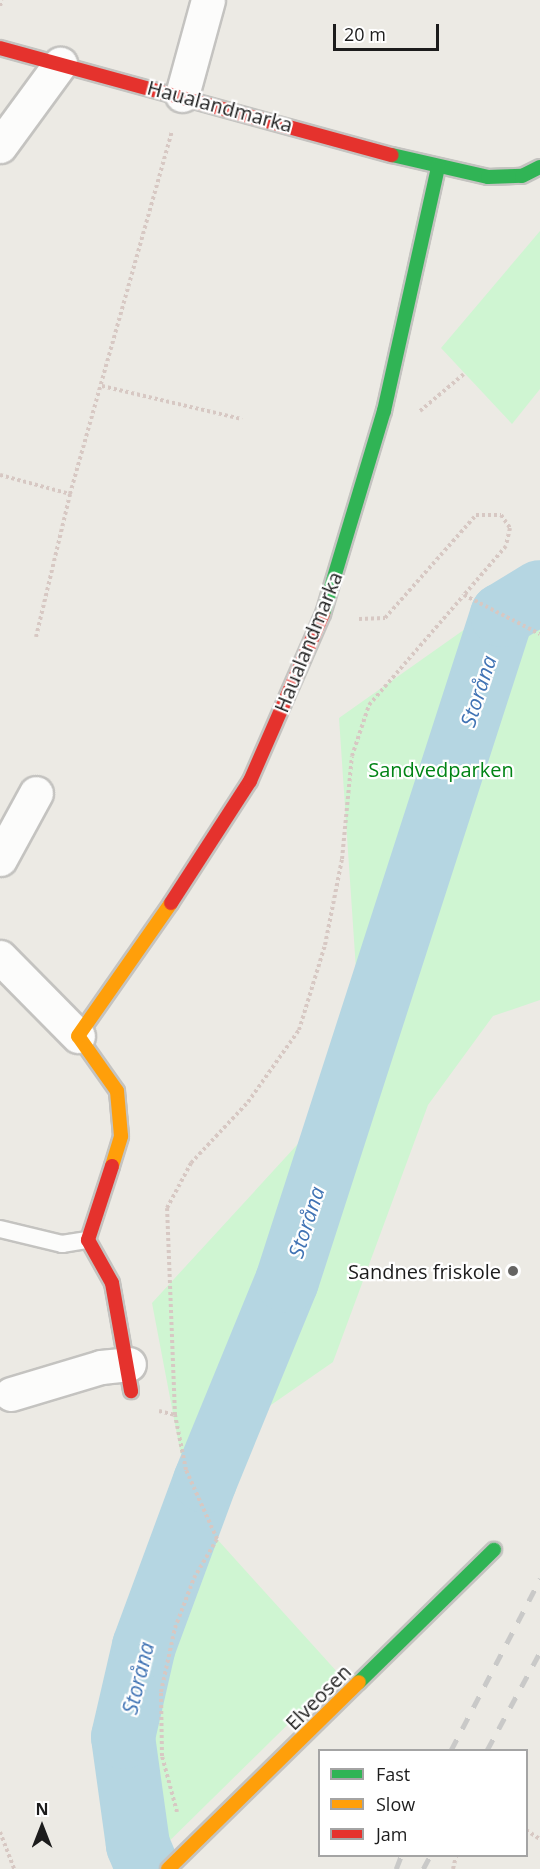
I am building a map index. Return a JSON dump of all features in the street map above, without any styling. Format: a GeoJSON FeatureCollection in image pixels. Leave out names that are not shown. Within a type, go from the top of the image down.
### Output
{"type":"FeatureCollection","features":[{"type":"Feature","properties":{"kind":"street"},"geometry":{"type":"LineString","coordinates":[[182,94],[208,0]]}},
{"type":"Feature","properties":{"kind":"street","name":"Haualandmarka"},"geometry":{"type":"LineString","coordinates":[[0,48],[182,94],[438,167],[488,177],[522,176],[540,167]]}},
{"type":"Feature","properties":{"kind":"street"},"geometry":{"type":"LineString","coordinates":[[0,146],[60,63]]}},
{"type":"Feature","properties":{"kind":"street","name":"Haualandmarka"},"geometry":{"type":"LineString","coordinates":[[78,1036],[211,844],[250,781],[326,608],[384,411],[438,167]]}},
{"type":"Feature","properties":{"kind":"street"},"geometry":{"type":"LineString","coordinates":[[0,859],[36,793]]}},
{"type":"Feature","properties":{"kind":"street"},"geometry":{"type":"LineString","coordinates":[[0,957],[78,1036],[117,1091],[121,1136],[88,1240],[112,1283],[130,1378]]}},
{"type":"Feature","properties":{"kind":"street"},"geometry":{"type":"LineString","coordinates":[[11,1394],[101,1366],[130,1378]]}},
{"type":"Feature","properties":{"kind":"street","name":"Elveosen"},"geometry":{"type":"LineString","coordinates":[[168,1869],[192,1849],[494,1550]]}},
{"type":"Feature","properties":{"kind":"lane"},"geometry":{"type":"LineString","coordinates":[[0,1229],[62,1244],[88,1240]]}},
{"type":"Feature","properties":{"kind":"path"},"geometry":{"type":"LineString","coordinates":[[0,6],[2,0]]}},
{"type":"Feature","properties":{"kind":"path"},"geometry":{"type":"LineString","coordinates":[[36,638],[70,494],[182,94]]}},
{"type":"Feature","properties":{"kind":"path"},"geometry":{"type":"LineString","coordinates":[[384,411],[407,415],[428,408],[464,374]]}},
{"type":"Feature","properties":{"kind":"path"},"geometry":{"type":"LineString","coordinates":[[102,386],[242,419]]}},
{"type":"Feature","properties":{"kind":"path"},"geometry":{"type":"LineString","coordinates":[[0,475],[70,494]]}},
{"type":"Feature","properties":{"kind":"path"},"geometry":{"type":"LineString","coordinates":[[192,1849],[170,1793],[162,1756],[160,1692],[175,1628],[194,1578],[217,1539],[186,1470],[175,1415],[167,1208],[190,1162],[248,1102],[299,1030],[324,945],[342,859],[352,756],[369,705],[506,546],[510,528],[501,515],[476,514],[385,618],[349,619],[326,608]]}},
{"type":"Feature","properties":{"kind":"path"},"geometry":{"type":"LineString","coordinates":[[464,595],[523,628],[540,634]]}},
{"type":"Feature","properties":{"kind":"path"},"geometry":{"type":"LineString","coordinates":[[0,1832],[14,1869]]}},
{"type":"Feature","properties":{"kind":"green space"},"geometry":{"type":"Polygon","coordinates":[[[540,231],[540,389],[512,424],[441,348],[540,231]]]}},
{"type":"Feature","properties":{"kind":"green space","name":"Sandvedparken"},"geometry":{"type":"Polygon","coordinates":[[[540,576],[540,1000],[493,1016],[428,1105],[333,1362],[183,1466],[152,1303],[363,1073],[339,718],[540,576]]]}},
{"type":"Feature","properties":{"kind":"green space"},"geometry":{"type":"Polygon","coordinates":[[[217,1539],[339,1674],[145,1865],[131,1798],[135,1742],[152,1657],[217,1539]]]}},
{"type":"Feature","properties":{"kind":"waterway","name":"Storåna"},"geometry":{"type":"LineString","coordinates":[[148,1869],[138,1845],[123,1737],[144,1646],[205,1481],[287,1281],[502,615],[540,592]]}},
{"type":"Feature","properties":{"kind":"railway"},"geometry":{"type":"LineString","coordinates":[[452,1749],[540,1579]]}},
{"type":"Feature","properties":{"kind":"railway"},"geometry":{"type":"LineString","coordinates":[[488,1749],[540,1652]]}},
{"type":"Feature","properties":{"kind":"railway"},"geometry":{"type":"LineString","coordinates":[[396,1869],[401,1857]]}},
{"type":"Feature","properties":{"kind":"railway"},"geometry":{"type":"LineString","coordinates":[[423,1869],[429,1857]]}},
{"type":"Feature","properties":{"kind":"traffic: fast"},"geometry":{"type":"LineString","coordinates":[[392,155],[488,177],[522,176],[540,167]]}},
{"type":"Feature","properties":{"kind":"traffic: fast"},"geometry":{"type":"LineString","coordinates":[[323,614],[384,411],[438,167]]}},
{"type":"Feature","properties":{"kind":"traffic: fast"},"geometry":{"type":"LineString","coordinates":[[359,1682],[494,1550]]}},
{"type":"Feature","properties":{"kind":"traffic: slow"},"geometry":{"type":"LineString","coordinates":[[112,1166],[121,1136],[117,1091],[78,1036],[171,903]]}},
{"type":"Feature","properties":{"kind":"traffic: slow"},"geometry":{"type":"LineString","coordinates":[[168,1869],[359,1682]]}},
{"type":"Feature","properties":{"kind":"traffic: jam"},"geometry":{"type":"LineString","coordinates":[[0,48],[392,155]]}},
{"type":"Feature","properties":{"kind":"traffic: jam"},"geometry":{"type":"LineString","coordinates":[[171,903],[250,781],[323,614]]}},
{"type":"Feature","properties":{"kind":"traffic: jam"},"geometry":{"type":"LineString","coordinates":[[112,1166],[88,1240],[112,1283],[131,1391]]}},
{"type":"Feature","properties":{"kind":"place","name":"Sandnes friskole"},"geometry":{"type":"Point","coordinates":[513,1271]}}]}
